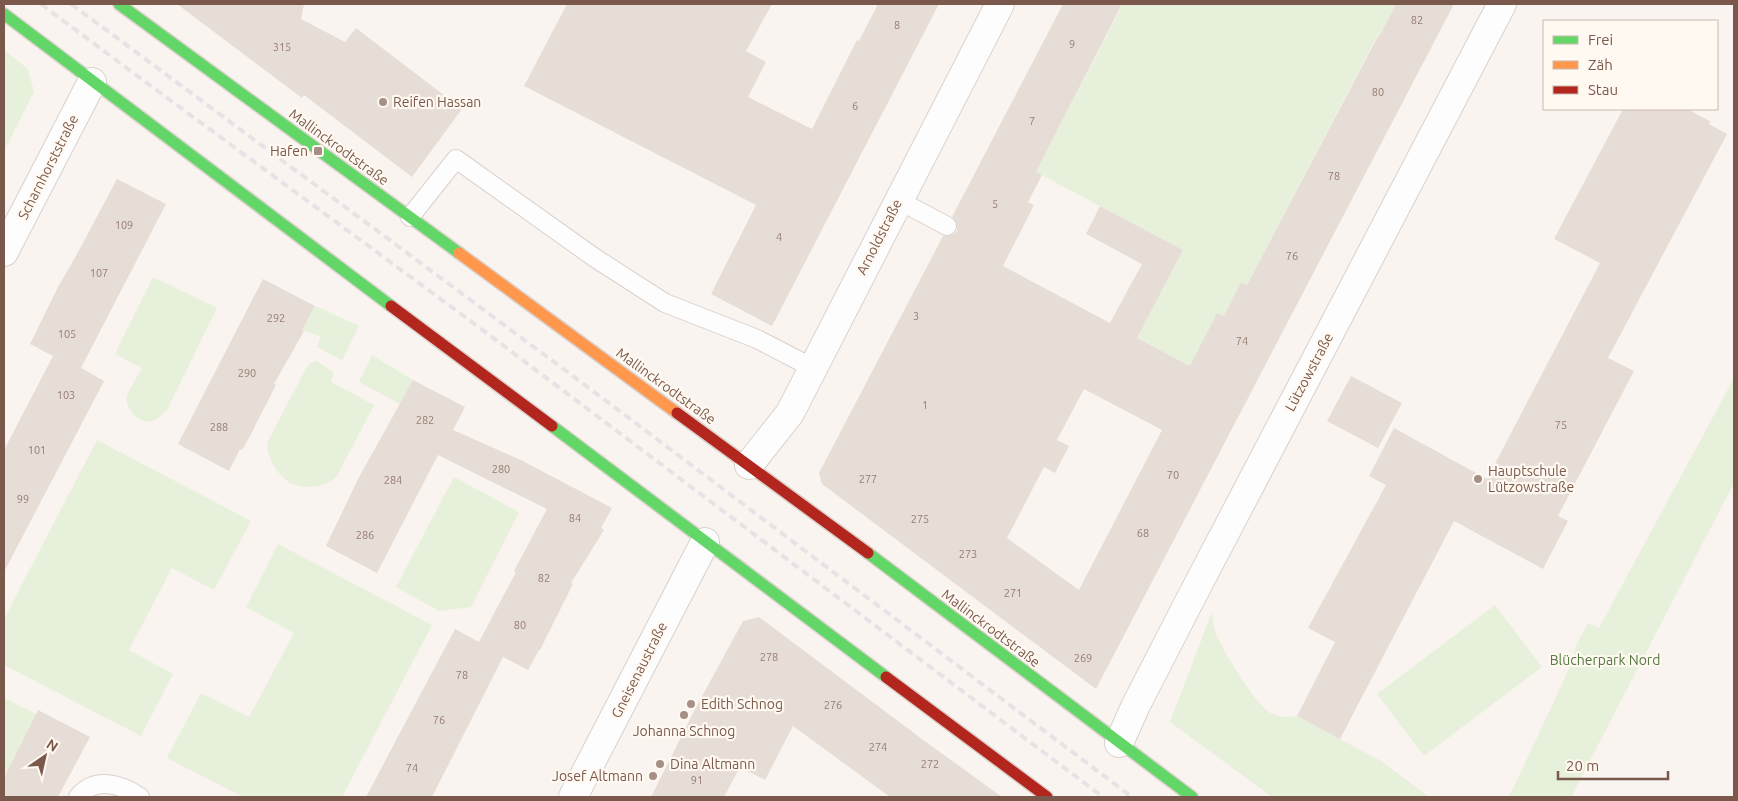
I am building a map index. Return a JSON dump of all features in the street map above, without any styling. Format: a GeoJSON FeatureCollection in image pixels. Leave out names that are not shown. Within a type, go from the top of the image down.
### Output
{"type":"FeatureCollection","features":[{"type":"Feature","properties":{"kind":"main road","name":"Mallinckrodtstraße"},"geometry":{"type":"LineString","coordinates":[[134,9],[410,217],[749,465],[1192,797]]}},
{"type":"Feature","properties":{"kind":"main road"},"geometry":{"type":"LineString","coordinates":[[4,14],[92,82],[1047,797]]}},
{"type":"Feature","properties":{"kind":"street","name":"Arnoldstraße"},"geometry":{"type":"LineString","coordinates":[[749,465],[790,413],[1000,4]]}},
{"type":"Feature","properties":{"kind":"street","name":"Lützowstraße"},"geometry":{"type":"LineString","coordinates":[[1119,743],[1136,705],[1191,598],[1502,4]]}},
{"type":"Feature","properties":{"kind":"street","name":"Scharnhorststraße"},"geometry":{"type":"LineString","coordinates":[[4,252],[92,82]]}},
{"type":"Feature","properties":{"kind":"street","name":"Gneisenaustraße"},"geometry":{"type":"LineString","coordinates":[[573,797],[705,542]]}},
{"type":"Feature","properties":{"kind":"lane"},"geometry":{"type":"LineString","coordinates":[[410,217],[456,158],[595,258],[665,303],[757,338],[814,368]]}},
{"type":"Feature","properties":{"kind":"lane"},"geometry":{"type":"LineString","coordinates":[[898,200],[947,226]]}},
{"type":"Feature","properties":{"kind":"lane"},"geometry":{"type":"LineString","coordinates":[[78,797],[87,789],[101,784],[114,785],[130,790],[140,797]]}},
{"type":"Feature","properties":{"kind":"green space"},"geometry":{"type":"Polygon","coordinates":[[[1123,4],[1396,4],[1379,37],[1377,36],[1247,285],[1241,282],[1224,316],[1217,313],[1204,339],[1196,369],[1137,338],[1183,250],[1036,172],[1123,4]]]}},
{"type":"Feature","properties":{"kind":"green space"},"geometry":{"type":"Polygon","coordinates":[[[4,50],[28,69],[34,92],[4,151],[4,50]]]}},
{"type":"Feature","properties":{"kind":"green space"},"geometry":{"type":"Polygon","coordinates":[[[153,277],[217,308],[167,410],[155,420],[144,421],[135,416],[128,407],[127,401],[128,393],[142,368],[115,354],[153,277]]]}},
{"type":"Feature","properties":{"kind":"green space"},"geometry":{"type":"Polygon","coordinates":[[[315,306],[359,326],[342,360],[317,347],[321,337],[302,330],[315,306]]]}},
{"type":"Feature","properties":{"kind":"green space"},"geometry":{"type":"Polygon","coordinates":[[[372,355],[413,380],[400,404],[359,382],[372,355]]]}},
{"type":"Feature","properties":{"kind":"green space"},"geometry":{"type":"Polygon","coordinates":[[[317,361],[334,373],[331,382],[374,405],[336,477],[325,484],[304,487],[291,483],[278,472],[270,458],[267,443],[305,370],[310,363],[317,361]]]}},
{"type":"Feature","properties":{"kind":"green space","name":"Blücherpark Nord"},"geometry":{"type":"Polygon","coordinates":[[[1734,378],[1734,483],[1571,797],[1508,797],[1568,671],[1577,644],[1588,623],[1599,628],[1734,378]]]}},
{"type":"Feature","properties":{"kind":"green space"},"geometry":{"type":"Polygon","coordinates":[[[97,440],[251,521],[214,590],[172,568],[129,650],[173,674],[141,736],[4,665],[4,619],[97,440]]]}},
{"type":"Feature","properties":{"kind":"green space"},"geometry":{"type":"Polygon","coordinates":[[[454,477],[519,512],[471,607],[439,611],[396,587],[454,477]]]}},
{"type":"Feature","properties":{"kind":"green space"},"geometry":{"type":"Polygon","coordinates":[[[278,544],[432,625],[342,797],[243,797],[167,758],[201,693],[249,717],[294,633],[246,607],[278,544]]]}},
{"type":"Feature","properties":{"kind":"green space"},"geometry":{"type":"Polygon","coordinates":[[[1495,605],[1542,667],[1424,756],[1377,694],[1495,605]]]}},
{"type":"Feature","properties":{"kind":"green space"},"geometry":{"type":"Polygon","coordinates":[[[1212,612],[1215,631],[1224,650],[1248,688],[1265,708],[1278,716],[1297,716],[1381,761],[1429,797],[1272,797],[1170,722],[1212,612]]]}},
{"type":"Feature","properties":{"kind":"green space"},"geometry":{"type":"Polygon","coordinates":[[[4,698],[36,714],[4,778],[4,698]]]}},
{"type":"Feature","properties":{"kind":"building","name":"Reifen Hassan"},"geometry":{"type":"Polygon","coordinates":[[[177,4],[304,4],[301,19],[345,42],[356,28],[462,109],[412,177],[304,95],[302,98],[177,4]]]}},
{"type":"Feature","properties":{"kind":"building"},"geometry":{"type":"Polygon","coordinates":[[[567,4],[772,4],[746,51],[766,62],[748,97],[812,129],[857,40],[859,41],[878,4],[939,4],[772,326],[711,294],[756,205],[524,86],[567,4]]]}},
{"type":"Feature","properties":{"kind":"building"},"geometry":{"type":"Polygon","coordinates":[[[1063,4],[1122,4],[1036,172],[1042,175],[1028,202],[1034,205],[1003,266],[1110,323],[1142,264],[1086,234],[1100,206],[1183,250],[1137,338],[1190,366],[1217,313],[1224,316],[1241,282],[1247,285],[1396,4],[1454,4],[1096,689],[822,484],[819,473],[943,236],[952,235],[957,231],[956,221],[952,217],[1063,4]],[[1084,389],[1057,440],[1069,446],[1055,473],[1044,467],[1007,538],[1079,590],[1162,430],[1084,389]]]}},
{"type":"Feature","properties":{"kind":"building"},"geometry":{"type":"Polygon","coordinates":[[[1622,110],[1689,110],[1710,121],[1709,124],[1727,134],[1608,358],[1634,371],[1558,516],[1568,521],[1543,569],[1454,521],[1340,739],[1297,716],[1335,642],[1308,628],[1386,485],[1369,476],[1394,428],[1487,479],[1600,263],[1554,239],[1622,110]]]}},
{"type":"Feature","properties":{"kind":"building"},"geometry":{"type":"Polygon","coordinates":[[[117,179],[166,204],[81,368],[104,381],[4,572],[4,450],[53,356],[30,344],[58,287],[117,179]]]}},
{"type":"Feature","properties":{"kind":"building"},"geometry":{"type":"Polygon","coordinates":[[[263,279],[315,306],[302,330],[304,331],[274,384],[276,385],[251,434],[242,450],[240,449],[229,471],[178,444],[263,279]]]}},
{"type":"Feature","properties":{"kind":"building"},"geometry":{"type":"Polygon","coordinates":[[[1351,376],[1402,403],[1378,448],[1327,421],[1351,376]]]}},
{"type":"Feature","properties":{"kind":"building"},"geometry":{"type":"Polygon","coordinates":[[[413,380],[465,407],[453,430],[521,460],[612,508],[601,528],[604,530],[571,583],[573,584],[528,670],[503,657],[432,797],[366,797],[455,629],[479,642],[547,509],[438,455],[377,573],[326,546],[358,479],[413,380]]]}},
{"type":"Feature","properties":{"kind":"building"},"geometry":{"type":"Polygon","coordinates":[[[759,617],[1002,797],[890,797],[793,726],[765,780],[740,767],[724,797],[651,797],[693,713],[743,621],[759,617]]]}},
{"type":"Feature","properties":{"kind":"building"},"geometry":{"type":"Polygon","coordinates":[[[38,710],[90,737],[58,797],[4,797],[4,778],[38,710]]]}},
{"type":"Feature","properties":{"kind":"railway"},"geometry":{"type":"LineString","coordinates":[[41,4],[472,322],[1103,797]]}},
{"type":"Feature","properties":{"kind":"railway"},"geometry":{"type":"LineString","coordinates":[[71,4],[565,370],[1132,797]]}},
{"type":"Feature","properties":{"kind":"traffic: fast"},"geometry":{"type":"LineString","coordinates":[[119,4],[459,253]]}},
{"type":"Feature","properties":{"kind":"traffic: fast"},"geometry":{"type":"LineString","coordinates":[[4,14],[391,306]]}},
{"type":"Feature","properties":{"kind":"traffic: fast"},"geometry":{"type":"LineString","coordinates":[[552,426],[886,677]]}},
{"type":"Feature","properties":{"kind":"traffic: fast"},"geometry":{"type":"LineString","coordinates":[[868,553],[1192,797]]}},
{"type":"Feature","properties":{"kind":"traffic: slow"},"geometry":{"type":"LineString","coordinates":[[459,253],[677,413]]}},
{"type":"Feature","properties":{"kind":"traffic: jam"},"geometry":{"type":"LineString","coordinates":[[391,306],[552,426]]}},
{"type":"Feature","properties":{"kind":"traffic: jam"},"geometry":{"type":"LineString","coordinates":[[677,413],[868,553]]}},
{"type":"Feature","properties":{"kind":"traffic: jam"},"geometry":{"type":"LineString","coordinates":[[886,677],[1047,797]]}},
{"type":"Feature","properties":{"kind":"place","name":"Reifen Hassan"},"geometry":{"type":"Point","coordinates":[383,102]}},
{"type":"Feature","properties":{"kind":"place","name":"Hafen"},"geometry":{"type":"Point","coordinates":[318,151]}},
{"type":"Feature","properties":{"kind":"place","name":"Hauptschule Lützowstraße"},"geometry":{"type":"Point","coordinates":[1478,479]}},
{"type":"Feature","properties":{"kind":"place","name":"Edith Schnog"},"geometry":{"type":"Point","coordinates":[691,704]}},
{"type":"Feature","properties":{"kind":"place","name":"Johanna Schnog"},"geometry":{"type":"Point","coordinates":[684,715]}},
{"type":"Feature","properties":{"kind":"place","name":"Dina Altmann"},"geometry":{"type":"Point","coordinates":[660,764]}},
{"type":"Feature","properties":{"kind":"place","name":"Josef Altmann"},"geometry":{"type":"Point","coordinates":[653,776]}}]}
